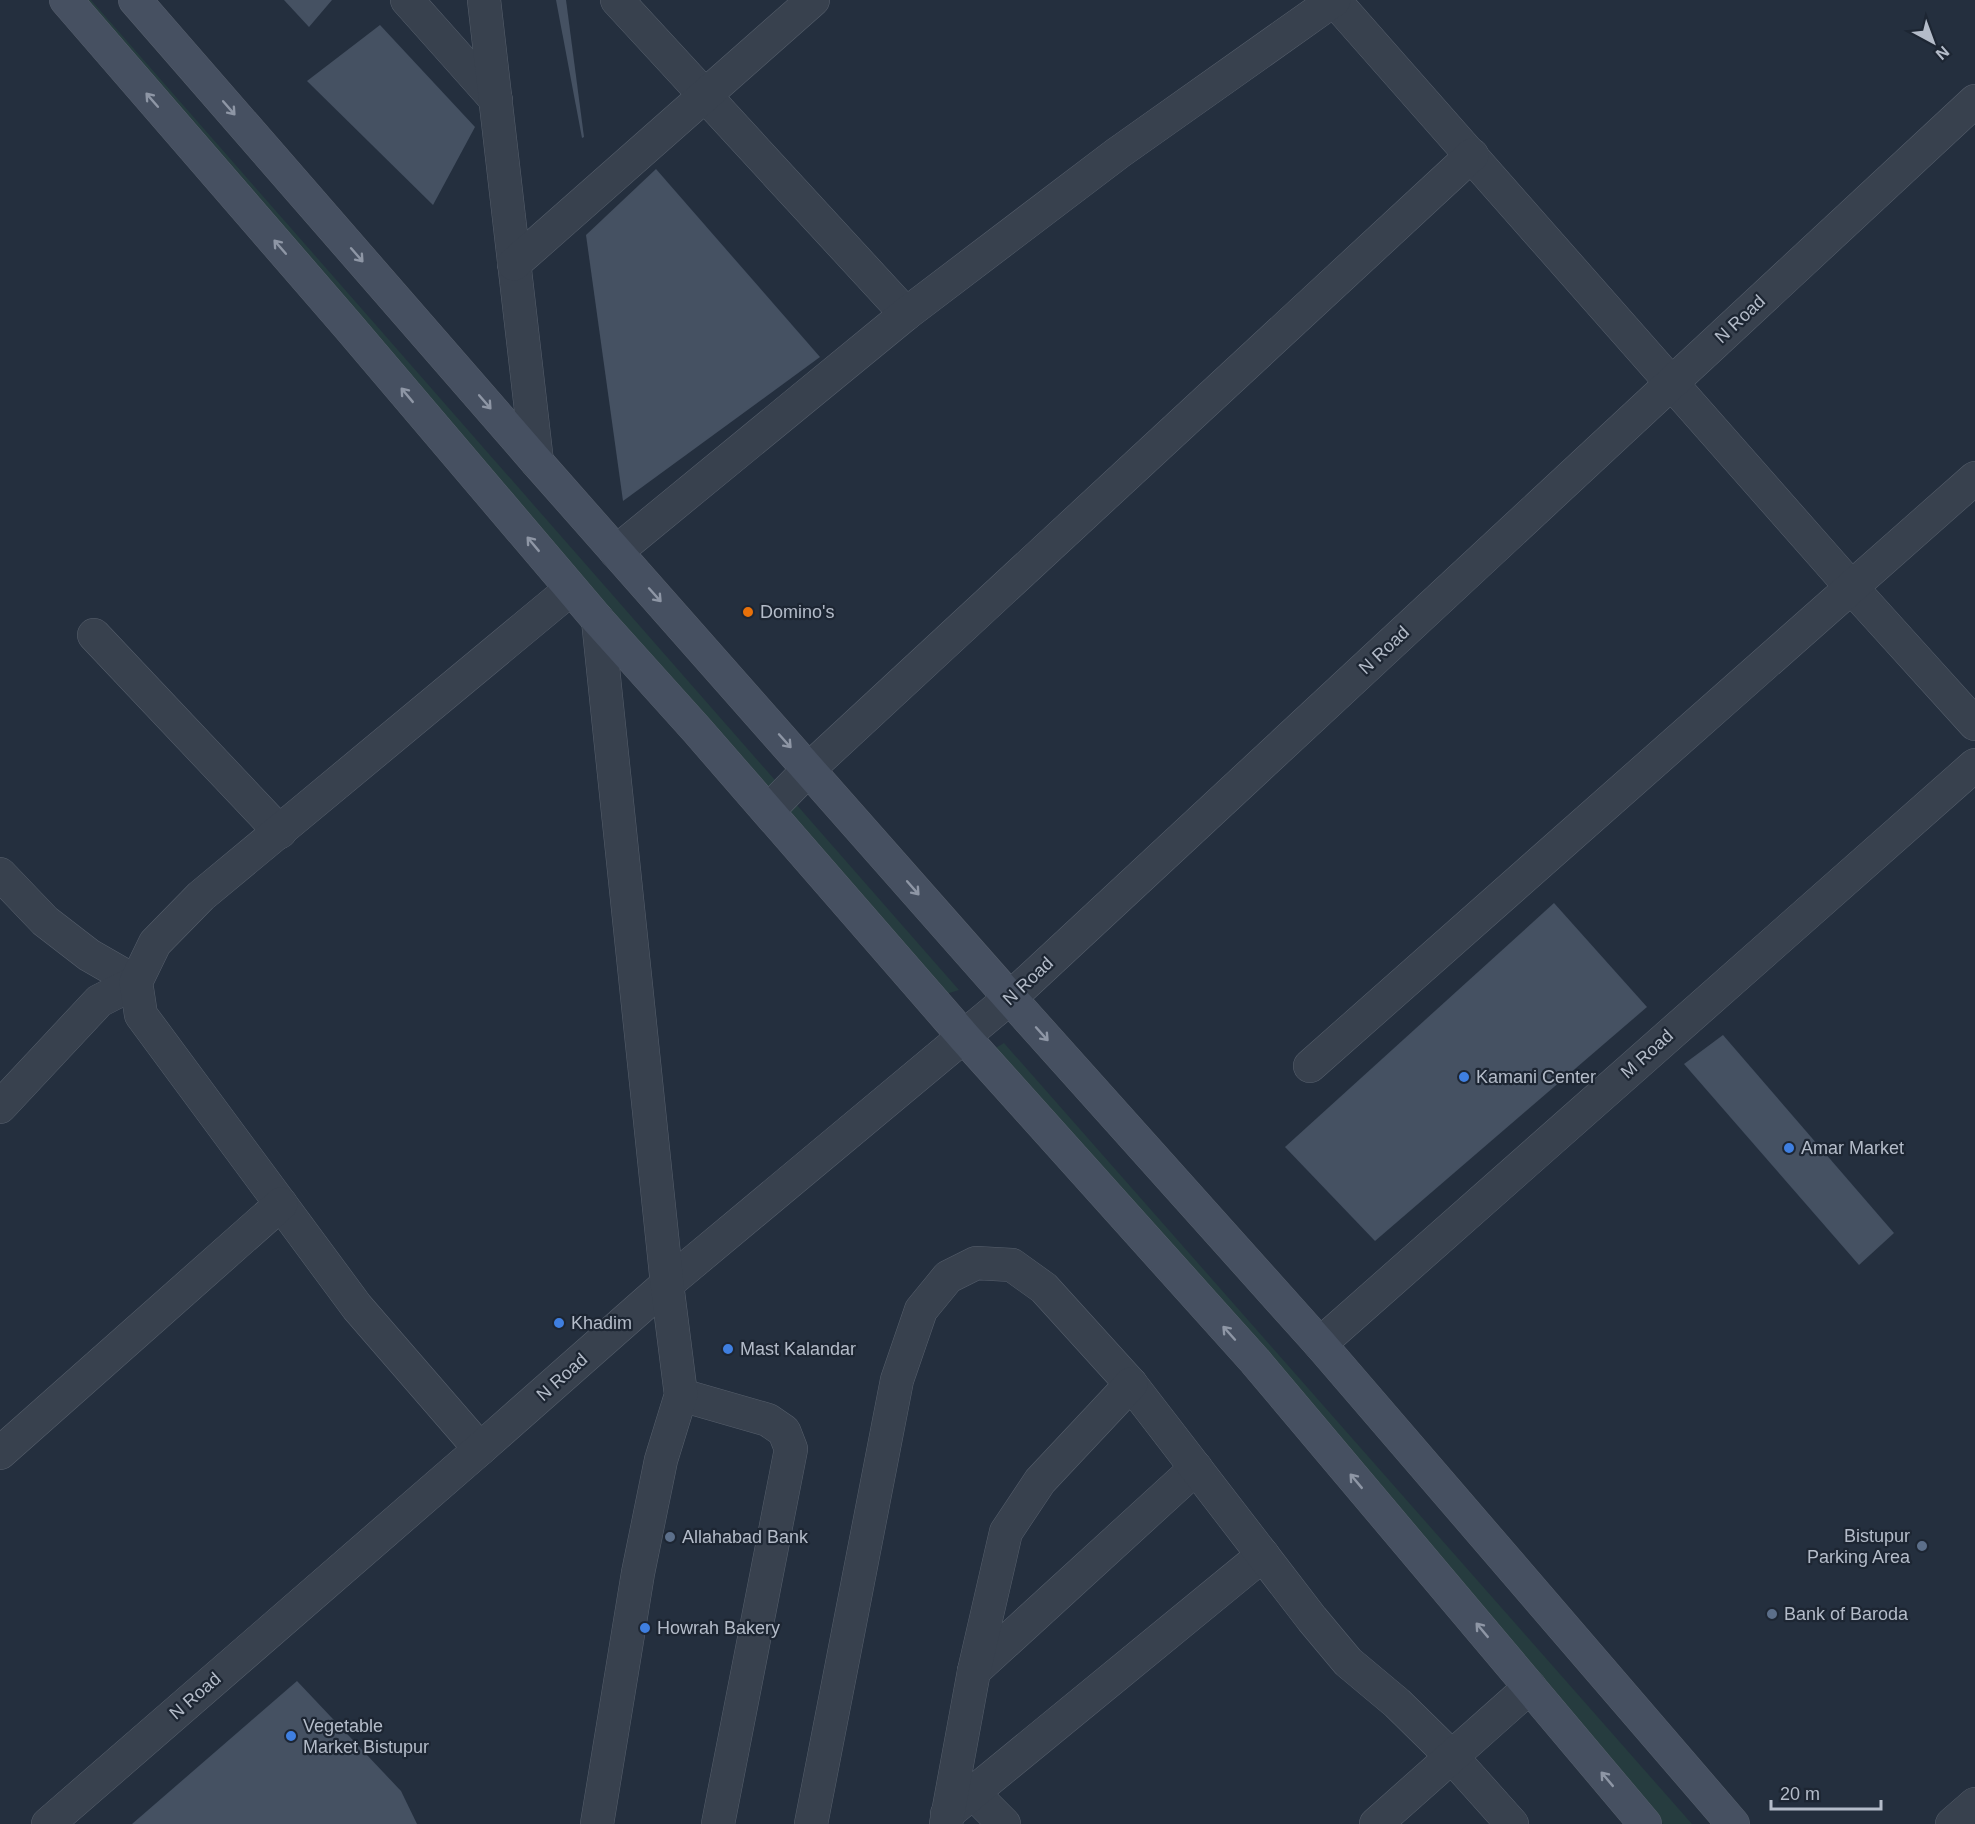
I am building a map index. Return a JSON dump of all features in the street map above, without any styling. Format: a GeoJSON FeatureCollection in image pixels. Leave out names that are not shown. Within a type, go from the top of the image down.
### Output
{"type":"FeatureCollection","features":[{"type":"Feature","properties":{"kind":"street"},"geometry":{"type":"LineString","coordinates":[[66,0],[349,327],[598,620],[965,1038],[1255,1361],[1645,1824]]}},
{"type":"Feature","properties":{"kind":"street"},"geometry":{"type":"LineString","coordinates":[[135,0],[616,552],[1010,998],[1320,1344],[1733,1824]]}},
{"type":"Feature","properties":{"kind":"street"},"geometry":{"type":"LineString","coordinates":[[407,0],[496,100]]}},
{"type":"Feature","properties":{"kind":"street"},"geometry":{"type":"LineString","coordinates":[[484,0],[537,462]]}},
{"type":"Feature","properties":{"kind":"street"},"geometry":{"type":"LineString","coordinates":[[617,0],[906,314]]}},
{"type":"Feature","properties":{"kind":"street"},"geometry":{"type":"LineString","coordinates":[[514,264],[813,0]]}},
{"type":"Feature","properties":{"kind":"street"},"geometry":{"type":"LineString","coordinates":[[616,552],[906,314],[1118,153],[1334,0],[1852,588],[1975,724]]}},
{"type":"Feature","properties":{"kind":"street","name":"N Road"},"geometry":{"type":"LineString","coordinates":[[48,1824],[667,1284],[965,1038],[1010,998],[1975,101]]}},
{"type":"Feature","properties":{"kind":"street"},"geometry":{"type":"LineString","coordinates":[[768,811],[809,770],[1472,155]]}},
{"type":"Feature","properties":{"kind":"street"},"geometry":{"type":"LineString","coordinates":[[1310,1066],[1975,478]]}},
{"type":"Feature","properties":{"kind":"street"},"geometry":{"type":"LineString","coordinates":[[480,1449],[357,1307],[141,1015],[136,982],[155,943],[201,896],[571,589]]}},
{"type":"Feature","properties":{"kind":"street"},"geometry":{"type":"LineString","coordinates":[[597,1824],[638,1573],[661,1460],[681,1395],[667,1284],[598,620]]}},
{"type":"Feature","properties":{"kind":"street"},"geometry":{"type":"LineString","coordinates":[[94,634],[280,832]]}},
{"type":"Feature","properties":{"kind":"street","name":"M Road"},"geometry":{"type":"LineString","coordinates":[[1320,1344],[1975,765]]}},
{"type":"Feature","properties":{"kind":"street"},"geometry":{"type":"LineString","coordinates":[[0,874],[45,921],[89,955],[136,982]]}},
{"type":"Feature","properties":{"kind":"street"},"geometry":{"type":"LineString","coordinates":[[0,1107],[99,1002],[136,982]]}},
{"type":"Feature","properties":{"kind":"street"},"geometry":{"type":"LineString","coordinates":[[0,1453],[281,1204]]}},
{"type":"Feature","properties":{"kind":"street"},"geometry":{"type":"LineString","coordinates":[[811,1824],[897,1380],[921,1310],[948,1277],[976,1263],[1012,1265],[1044,1288],[1131,1384],[1312,1619],[1348,1662],[1397,1704],[1452,1757],[1512,1824]]}},
{"type":"Feature","properties":{"kind":"street"},"geometry":{"type":"LineString","coordinates":[[946,1819],[974,1671],[1006,1532],[1040,1481],[1131,1384]]}},
{"type":"Feature","properties":{"kind":"street"},"geometry":{"type":"LineString","coordinates":[[681,1395],[768,1420],[784,1431],[790,1449],[718,1824]]}},
{"type":"Feature","properties":{"kind":"street"},"geometry":{"type":"LineString","coordinates":[[974,1671],[1196,1468]]}},
{"type":"Feature","properties":{"kind":"street"},"geometry":{"type":"LineString","coordinates":[[946,1819],[972,1793],[1263,1555]]}},
{"type":"Feature","properties":{"kind":"street"},"geometry":{"type":"LineString","coordinates":[[1376,1824],[1530,1688]]}},
{"type":"Feature","properties":{"kind":"street"},"geometry":{"type":"LineString","coordinates":[[972,1793],[1004,1824]]}},
{"type":"Feature","properties":{"kind":"street"},"geometry":{"type":"LineString","coordinates":[[1952,1824],[1975,1804]]}},
{"type":"Feature","properties":{"kind":"green space"},"geometry":{"type":"Polygon","coordinates":[[[54,0],[91,0],[959,990],[943,995],[54,0]]]}},
{"type":"Feature","properties":{"kind":"green space"},"geometry":{"type":"Polygon","coordinates":[[[1004,1043],[1692,1824],[1663,1824],[989,1052],[1004,1043]]]}},
{"type":"Feature","properties":{"kind":"building"},"geometry":{"type":"Polygon","coordinates":[[[284,0],[332,0],[309,27],[284,0]]]}},
{"type":"Feature","properties":{"kind":"building"},"geometry":{"type":"Polygon","coordinates":[[[556,0],[566,0],[584,137],[582,138],[556,0]]]}},
{"type":"Feature","properties":{"kind":"building"},"geometry":{"type":"Polygon","coordinates":[[[380,25],[475,127],[433,205],[307,81],[380,25]]]}},
{"type":"Feature","properties":{"kind":"building"},"geometry":{"type":"Polygon","coordinates":[[[656,169],[820,357],[623,501],[586,235],[656,169]]]}},
{"type":"Feature","properties":{"kind":"building","name":"Kamani Center"},"geometry":{"type":"Polygon","coordinates":[[[1554,903],[1647,1007],[1375,1241],[1285,1147],[1554,903]]]}},
{"type":"Feature","properties":{"kind":"building","name":"Amar Market"},"geometry":{"type":"Polygon","coordinates":[[[1723,1035],[1894,1233],[1859,1265],[1684,1064],[1723,1035]]]}},
{"type":"Feature","properties":{"kind":"building","name":"Vegetable Market Bistupur"},"geometry":{"type":"Polygon","coordinates":[[[297,1681],[401,1791],[417,1824],[132,1824],[297,1681]]]}},
{"type":"Feature","properties":{"kind":"place","name":"Domino's"},"geometry":{"type":"Point","coordinates":[748,612]}},
{"type":"Feature","properties":{"kind":"place","name":"Kamani Center"},"geometry":{"type":"Point","coordinates":[1464,1077]}},
{"type":"Feature","properties":{"kind":"place","name":"Amar Market"},"geometry":{"type":"Point","coordinates":[1789,1148]}},
{"type":"Feature","properties":{"kind":"place","name":"Khadim"},"geometry":{"type":"Point","coordinates":[559,1323]}},
{"type":"Feature","properties":{"kind":"place","name":"Mast Kalandar"},"geometry":{"type":"Point","coordinates":[728,1349]}},
{"type":"Feature","properties":{"kind":"place","name":"Allahabad Bank"},"geometry":{"type":"Point","coordinates":[670,1537]}},
{"type":"Feature","properties":{"kind":"place","name":"Bistupur Parking Area"},"geometry":{"type":"Point","coordinates":[1922,1546]}},
{"type":"Feature","properties":{"kind":"place","name":"Bank of Baroda"},"geometry":{"type":"Point","coordinates":[1772,1614]}},
{"type":"Feature","properties":{"kind":"place","name":"Howrah Bakery"},"geometry":{"type":"Point","coordinates":[645,1628]}},
{"type":"Feature","properties":{"kind":"place","name":"Vegetable Market Bistupur"},"geometry":{"type":"Point","coordinates":[291,1736]}}]}
